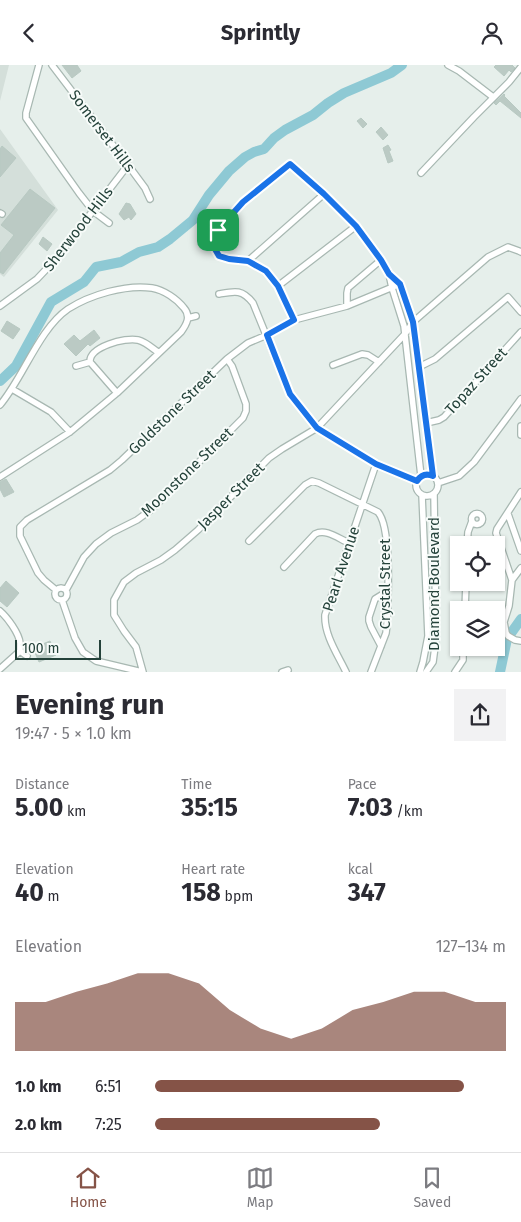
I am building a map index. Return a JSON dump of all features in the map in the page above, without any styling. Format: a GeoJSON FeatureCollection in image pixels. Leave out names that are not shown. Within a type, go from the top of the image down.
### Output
{"type":"FeatureCollection","features":[{"type":"Feature","properties":{"kind":"street"},"geometry":{"type":"LineString","coordinates":[[39,65],[26,118],[93,211],[108,223]]}},
{"type":"Feature","properties":{"kind":"street","name":"Somerset Hills"},"geometry":{"type":"LineString","coordinates":[[52,65],[145,188],[150,199]]}},
{"type":"Feature","properties":{"kind":"street"},"geometry":{"type":"LineString","coordinates":[[448,65],[493,97]]}},
{"type":"Feature","properties":{"kind":"street"},"geometry":{"type":"LineString","coordinates":[[421,173],[509,82],[521,67]]}},
{"type":"Feature","properties":{"kind":"street"},"geometry":{"type":"LineString","coordinates":[[219,294],[235,291],[246,295],[253,303],[290,394],[317,428],[376,464],[419,478],[427,474],[433,476],[438,483],[438,489],[434,494],[429,496],[422,495],[416,487],[419,478],[404,325],[389,274],[356,226],[290,164],[243,202],[218,230],[215,249],[219,256],[248,261],[266,271],[278,286],[294,320]]}},
{"type":"Feature","properties":{"kind":"street","name":"Sherwood Hills"},"geometry":{"type":"LineString","coordinates":[[0,306],[45,272],[128,165]]}},
{"type":"Feature","properties":{"kind":"street"},"geometry":{"type":"LineString","coordinates":[[248,261],[324,194]]}},
{"type":"Feature","properties":{"kind":"street"},"geometry":{"type":"LineString","coordinates":[[278,286],[356,226]]}},
{"type":"Feature","properties":{"kind":"street","name":"Jasper Street"},"geometry":{"type":"LineString","coordinates":[[142,672],[136,647],[114,615],[114,600],[124,582],[175,550],[198,530],[269,458],[317,428],[405,334],[413,322],[488,257],[508,247],[521,252]]}},
{"type":"Feature","properties":{"kind":"street"},"geometry":{"type":"LineString","coordinates":[[347,306],[348,288],[381,260]]}},
{"type":"Feature","properties":{"kind":"street"},"geometry":{"type":"LineString","coordinates":[[389,274],[400,284],[413,322],[433,476]]}},
{"type":"Feature","properties":{"kind":"street","name":"Goldstone Street"},"geometry":{"type":"LineString","coordinates":[[56,591],[38,573],[20,536],[20,527],[27,520],[110,470],[227,359],[248,343],[294,320],[347,306],[400,284]]}},
{"type":"Feature","properties":{"kind":"street"},"geometry":{"type":"LineString","coordinates":[[0,405],[57,319],[67,310],[88,299],[124,289],[153,288],[168,295],[182,305],[187,312],[187,325],[118,393],[70,432],[0,477]]}},
{"type":"Feature","properties":{"kind":"street"},"geometry":{"type":"LineString","coordinates":[[419,367],[435,359],[508,297],[521,312]]}},
{"type":"Feature","properties":{"kind":"street"},"geometry":{"type":"LineString","coordinates":[[188,318],[196,317]]}},
{"type":"Feature","properties":{"kind":"street","name":"Topaz Street"},"geometry":{"type":"LineString","coordinates":[[426,423],[444,417],[521,332]]}},
{"type":"Feature","properties":{"kind":"street"},"geometry":{"type":"LineString","coordinates":[[90,362],[92,354],[96,351],[126,340],[140,341],[158,353]]}},
{"type":"Feature","properties":{"kind":"street"},"geometry":{"type":"LineString","coordinates":[[333,365],[362,354],[368,355],[379,362]]}},
{"type":"Feature","properties":{"kind":"street","name":"Moonstone Street"},"geometry":{"type":"LineString","coordinates":[[66,590],[84,557],[96,544],[110,533],[137,520],[152,509],[243,418],[246,404],[232,366],[227,359]]}},
{"type":"Feature","properties":{"kind":"street"},"geometry":{"type":"LineString","coordinates":[[76,366],[90,362]]}},
{"type":"Feature","properties":{"kind":"street"},"geometry":{"type":"LineString","coordinates":[[90,362],[118,393]]}},
{"type":"Feature","properties":{"kind":"street"},"geometry":{"type":"LineString","coordinates":[[12,389],[51,412],[70,432]]}},
{"type":"Feature","properties":{"kind":"street"},"geometry":{"type":"LineString","coordinates":[[438,483],[459,476],[474,462],[521,399]]}},
{"type":"Feature","properties":{"kind":"street"},"geometry":{"type":"LineString","coordinates":[[521,426],[521,435]]}},
{"type":"Feature","properties":{"kind":"street","name":"Pearl Avenue"},"geometry":{"type":"LineString","coordinates":[[346,672],[328,635],[325,615],[376,464]]}},
{"type":"Feature","properties":{"kind":"street","name":"Crystal Street"},"geometry":{"type":"LineString","coordinates":[[249,541],[305,485],[312,481],[378,512],[384,521],[388,557],[388,624],[371,672]]}},
{"type":"Feature","properties":{"kind":"street","name":"Diamond Boulevard"},"geometry":{"type":"LineString","coordinates":[[426,672],[432,662],[436,639],[434,494]]}},
{"type":"Feature","properties":{"kind":"street","name":"Diamond Boulevard"},"geometry":{"type":"LineString","coordinates":[[420,672],[428,636],[422,495]]}},
{"type":"Feature","properties":{"kind":"street"},"geometry":{"type":"LineString","coordinates":[[520,495],[521,505]]}},
{"type":"Feature","properties":{"kind":"street"},"geometry":{"type":"LineString","coordinates":[[518,640],[508,636],[506,633],[504,622],[509,606],[512,580],[496,533],[520,495]]}},
{"type":"Feature","properties":{"kind":"street"},"geometry":{"type":"LineString","coordinates":[[508,514],[521,551]]}},
{"type":"Feature","properties":{"kind":"street"},"geometry":{"type":"LineString","coordinates":[[468,536],[472,521]]}},
{"type":"Feature","properties":{"kind":"street"},"geometry":{"type":"LineString","coordinates":[[284,567],[315,534],[320,532],[326,532],[349,543]]}},
{"type":"Feature","properties":{"kind":"street"},"geometry":{"type":"LineString","coordinates":[[512,580],[521,568]]}},
{"type":"Feature","properties":{"kind":"street"},"geometry":{"type":"LineString","coordinates":[[62,600],[68,595],[66,590],[61,588],[55,593],[57,598],[62,600],[75,638],[84,652],[96,661],[142,672]]}},
{"type":"Feature","properties":{"kind":"street"},"geometry":{"type":"LineString","coordinates":[[381,646],[371,627],[369,617],[375,599],[388,591]]}},
{"type":"Feature","properties":{"kind":"street"},"geometry":{"type":"LineString","coordinates":[[0,611],[18,635],[20,642],[20,651],[0,669]]}},
{"type":"Feature","properties":{"kind":"street"},"geometry":{"type":"LineString","coordinates":[[20,651],[27,656]]}},
{"type":"Feature","properties":{"kind":"street"},"geometry":{"type":"LineString","coordinates":[[455,672],[460,667],[463,656]]}},
{"type":"Feature","properties":{"kind":"shaded area"},"geometry":{"type":"Polygon","coordinates":[[[0,65],[9,65],[0,101],[0,65]]]}},
{"type":"Feature","properties":{"kind":"shaded area"},"geometry":{"type":"Polygon","coordinates":[[[0,129],[58,210],[4,277],[0,274],[0,129]]]}},
{"type":"Feature","properties":{"kind":"building"},"geometry":{"type":"Polygon","coordinates":[[[62,65],[77,65],[81,71],[72,78],[62,65]]]}},
{"type":"Feature","properties":{"kind":"building"},"geometry":{"type":"Polygon","coordinates":[[[496,65],[512,65],[515,68],[511,72],[509,70],[504,76],[494,67],[496,65]]]}},
{"type":"Feature","properties":{"kind":"building"},"geometry":{"type":"Polygon","coordinates":[[[504,94],[521,113],[521,118],[500,101],[496,105],[494,103],[504,94]]]}},
{"type":"Feature","properties":{"kind":"building"},"geometry":{"type":"Polygon","coordinates":[[[361,118],[367,124],[363,128],[357,121],[361,118]]]}},
{"type":"Feature","properties":{"kind":"building"},"geometry":{"type":"Polygon","coordinates":[[[381,127],[388,135],[383,140],[376,132],[381,127]]]}},
{"type":"Feature","properties":{"kind":"building"},"geometry":{"type":"Polygon","coordinates":[[[388,145],[393,161],[388,163],[383,148],[388,145]]]}},
{"type":"Feature","properties":{"kind":"building"},"geometry":{"type":"Polygon","coordinates":[[[2,146],[16,158],[0,177],[0,149],[2,146]]]}},
{"type":"Feature","properties":{"kind":"building"},"geometry":{"type":"Polygon","coordinates":[[[30,189],[55,208],[3,274],[0,272],[0,253],[14,235],[1,225],[30,189]]]}},
{"type":"Feature","properties":{"kind":"building"},"geometry":{"type":"Polygon","coordinates":[[[126,203],[130,204],[136,214],[131,220],[129,217],[124,220],[119,214],[126,203]]]}},
{"type":"Feature","properties":{"kind":"building"},"geometry":{"type":"Polygon","coordinates":[[[43,237],[52,244],[47,251],[39,244],[43,237]]]}},
{"type":"Feature","properties":{"kind":"building"},"geometry":{"type":"Polygon","coordinates":[[[7,321],[20,329],[13,339],[1,331],[7,321]]]}},
{"type":"Feature","properties":{"kind":"building"},"geometry":{"type":"Polygon","coordinates":[[[94,330],[100,338],[90,346],[88,344],[76,356],[64,344],[74,335],[80,341],[94,330]]]}},
{"type":"Feature","properties":{"kind":"building"},"geometry":{"type":"Polygon","coordinates":[[[6,479],[14,492],[4,497],[0,489],[0,482],[6,479]]]}},
{"type":"Feature","properties":{"kind":"building"},"geometry":{"type":"Polygon","coordinates":[[[6,581],[19,593],[7,607],[0,601],[0,588],[6,581]]]}},
{"type":"Feature","properties":{"kind":"building"},"geometry":{"type":"Polygon","coordinates":[[[50,641],[56,655],[39,662],[33,648],[50,641]]]}},
{"type":"Feature","properties":{"kind":"waterway"},"geometry":{"type":"LineString","coordinates":[[0,381],[16,366],[51,302],[84,282],[96,267],[121,262],[139,252],[158,247],[170,239],[193,220],[209,195],[229,171],[245,157],[264,149],[285,130],[313,115],[344,93],[391,73],[402,65]]}},
{"type":"Feature","properties":{"kind":"waterway"},"geometry":{"type":"LineString","coordinates":[[500,672],[507,639],[521,619]]}},
{"type":"Feature","properties":{"kind":"route"},"geometry":{"type":"LineString","coordinates":[[290,164],[356,226],[389,274],[400,284],[413,322],[433,476],[430,474],[424,475],[418,478],[417,481],[376,464],[317,428],[290,394],[267,335],[294,320],[278,286],[266,271],[248,261],[219,256],[215,249],[218,230],[243,202],[290,164]]}}]}
